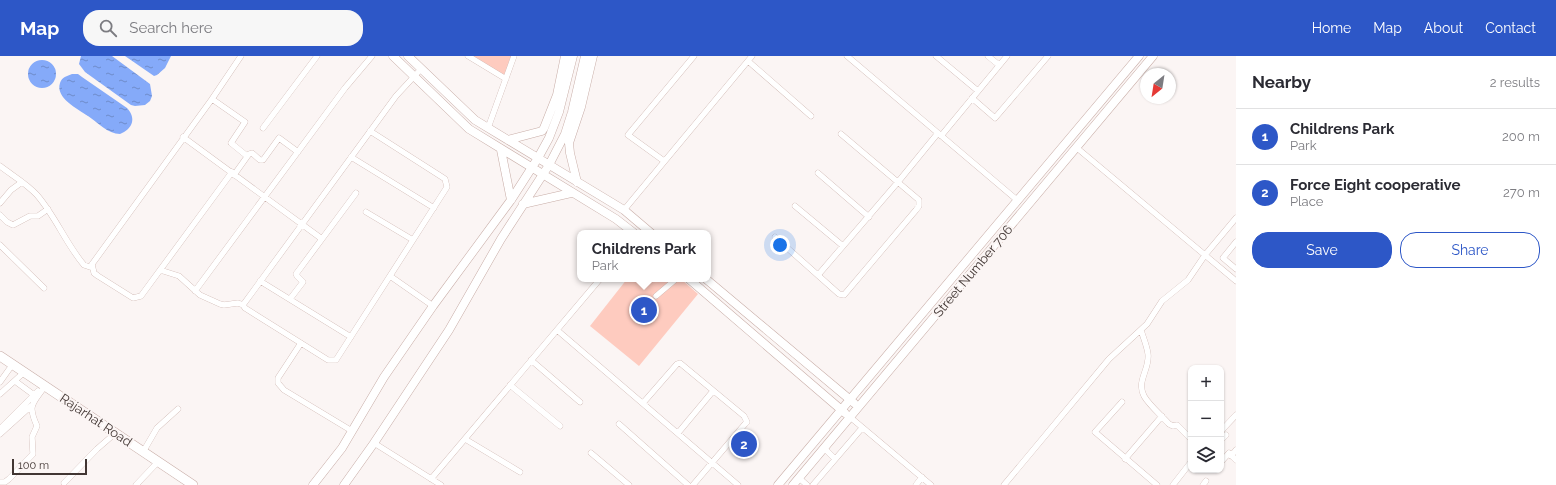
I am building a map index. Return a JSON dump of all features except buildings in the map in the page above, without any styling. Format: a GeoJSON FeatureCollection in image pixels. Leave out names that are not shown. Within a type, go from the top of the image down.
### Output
{"type":"FeatureCollection","features":[{"type":"Feature","properties":{"kind":"main road","name":"Rajarhat Road"},"geometry":{"type":"LineString","coordinates":[[0,356],[40,390],[112,436],[184,485]]}},
{"type":"Feature","properties":{"kind":"main road","name":"Rajarhat Road"},"geometry":{"type":"LineString","coordinates":[[0,361],[10,368],[18,378],[143,452],[193,485]]}},
{"type":"Feature","properties":{"kind":"street"},"geometry":{"type":"LineString","coordinates":[[0,166],[29,187],[48,209],[84,266],[90,267],[212,99],[241,56]]}},
{"type":"Feature","properties":{"kind":"street"},"geometry":{"type":"LineString","coordinates":[[263,128],[318,56]]}},
{"type":"Feature","properties":{"kind":"street"},"geometry":{"type":"LineString","coordinates":[[195,291],[345,88],[372,56]]}},
{"type":"Feature","properties":{"kind":"street"},"geometry":{"type":"LineString","coordinates":[[393,56],[469,129],[531,169],[616,219],[630,230]]}},
{"type":"Feature","properties":{"kind":"street"},"geometry":{"type":"LineString","coordinates":[[408,56],[475,120],[624,210],[647,230]]}},
{"type":"Feature","properties":{"kind":"street"},"geometry":{"type":"LineString","coordinates":[[468,56],[506,79]]}},
{"type":"Feature","properties":{"kind":"street"},"geometry":{"type":"LineString","coordinates":[[488,128],[514,56]]}},
{"type":"Feature","properties":{"kind":"street"},"geometry":{"type":"LineString","coordinates":[[508,140],[542,131],[557,95],[565,56]]}},
{"type":"Feature","properties":{"kind":"street"},"geometry":{"type":"LineString","coordinates":[[313,485],[342,448],[384,377],[512,200],[538,158],[549,138],[559,112],[573,56]]}},
{"type":"Feature","properties":{"kind":"street"},"geometry":{"type":"LineString","coordinates":[[344,485],[374,443],[449,330],[523,204],[549,165],[565,134],[572,112],[585,56]]}},
{"type":"Feature","properties":{"kind":"street"},"geometry":{"type":"LineString","coordinates":[[577,182],[569,143],[581,107],[593,56]]}},
{"type":"Feature","properties":{"kind":"street"},"geometry":{"type":"LineString","coordinates":[[664,161],[628,135],[694,56]]}},
{"type":"Feature","properties":{"kind":"street"},"geometry":{"type":"LineString","coordinates":[[847,56],[1017,200]]}},
{"type":"Feature","properties":{"kind":"street"},"geometry":{"type":"LineString","coordinates":[[936,56],[978,91]]}},
{"type":"Feature","properties":{"kind":"street"},"geometry":{"type":"LineString","coordinates":[[988,56],[999,65]]}},
{"type":"Feature","properties":{"kind":"street"},"geometry":{"type":"LineString","coordinates":[[819,274],[1007,56]]}},
{"type":"Feature","properties":{"kind":"street"},"geometry":{"type":"LineString","coordinates":[[972,98],[995,118],[1048,56]]}},
{"type":"Feature","properties":{"kind":"street"},"geometry":{"type":"LineString","coordinates":[[778,485],[851,400],[1138,56]]}},
{"type":"Feature","properties":{"kind":"street","name":"Street Number 706"},"geometry":{"type":"LineString","coordinates":[[793,485],[1153,56]]}},
{"type":"Feature","properties":{"kind":"street"},"geometry":{"type":"LineString","coordinates":[[624,210],[751,57],[811,116]]}},
{"type":"Feature","properties":{"kind":"street"},"geometry":{"type":"LineString","coordinates":[[243,304],[396,96],[421,69]]}},
{"type":"Feature","properties":{"kind":"street"},"geometry":{"type":"LineString","coordinates":[[212,99],[244,122],[231,143],[247,156]]}},
{"type":"Feature","properties":{"kind":"street"},"geometry":{"type":"LineString","coordinates":[[243,304],[244,308],[328,360],[338,358],[446,190],[447,186],[444,179],[370,131]]}},
{"type":"Feature","properties":{"kind":"street"},"geometry":{"type":"LineString","coordinates":[[775,237],[819,274],[839,294],[844,296],[919,206],[919,200],[841,134]]}},
{"type":"Feature","properties":{"kind":"street"},"geometry":{"type":"LineString","coordinates":[[183,137],[322,239]]}},
{"type":"Feature","properties":{"kind":"street"},"geometry":{"type":"LineString","coordinates":[[92,264],[94,273],[98,276],[133,298],[141,296],[247,156],[252,153],[260,160],[263,160],[279,138],[298,152]]}},
{"type":"Feature","properties":{"kind":"street"},"geometry":{"type":"LineString","coordinates":[[1077,148],[1236,281]]}},
{"type":"Feature","properties":{"kind":"street"},"geometry":{"type":"LineString","coordinates":[[501,150],[512,200]]}},
{"type":"Feature","properties":{"kind":"street"},"geometry":{"type":"LineString","coordinates":[[351,157],[434,208]]}},
{"type":"Feature","properties":{"kind":"street"},"geometry":{"type":"LineString","coordinates":[[818,173],[869,217]]}},
{"type":"Feature","properties":{"kind":"street"},"geometry":{"type":"LineString","coordinates":[[0,203],[22,182]]}},
{"type":"Feature","properties":{"kind":"street"},"geometry":{"type":"LineString","coordinates":[[290,299],[303,282],[296,274],[356,193]]}},
{"type":"Feature","properties":{"kind":"street"},"geometry":{"type":"LineString","coordinates":[[523,204],[571,193]]}},
{"type":"Feature","properties":{"kind":"street"},"geometry":{"type":"LineString","coordinates":[[795,206],[843,246]]}},
{"type":"Feature","properties":{"kind":"street"},"geometry":{"type":"LineString","coordinates":[[0,215],[7,222],[13,225],[30,216],[38,216],[48,209]]}},
{"type":"Feature","properties":{"kind":"street"},"geometry":{"type":"LineString","coordinates":[[366,212],[413,240]]}},
{"type":"Feature","properties":{"kind":"street"},"geometry":{"type":"LineString","coordinates":[[1004,485],[1109,359],[1141,330],[1162,301],[1188,280],[1205,254],[1236,218]]}},
{"type":"Feature","properties":{"kind":"street"},"geometry":{"type":"LineString","coordinates":[[1236,242],[1223,258],[1236,269]]}},
{"type":"Feature","properties":{"kind":"street"},"geometry":{"type":"LineString","coordinates":[[0,245],[44,288]]}},
{"type":"Feature","properties":{"kind":"street"},"geometry":{"type":"LineString","coordinates":[[160,270],[179,276],[195,291],[220,304],[243,304]]}},
{"type":"Feature","properties":{"kind":"street"},"geometry":{"type":"LineString","coordinates":[[390,276],[434,306]]}},
{"type":"Feature","properties":{"kind":"street"},"geometry":{"type":"LineString","coordinates":[[260,281],[351,337]]}},
{"type":"Feature","properties":{"kind":"street"},"geometry":{"type":"LineString","coordinates":[[431,479],[597,282]]}},
{"type":"Feature","properties":{"kind":"street"},"geometry":{"type":"LineString","coordinates":[[656,296],[672,282]]}},
{"type":"Feature","properties":{"kind":"street"},"geometry":{"type":"LineString","coordinates":[[693,282],[842,409],[862,428],[931,485]]}},
{"type":"Feature","properties":{"kind":"street"},"geometry":{"type":"LineString","coordinates":[[710,282],[859,407]]}},
{"type":"Feature","properties":{"kind":"street"},"geometry":{"type":"LineString","coordinates":[[557,330],[738,485]]}},
{"type":"Feature","properties":{"kind":"street"},"geometry":{"type":"LineString","coordinates":[[1141,330],[1148,353],[1147,366],[1142,379],[1141,388],[1144,397],[1169,424],[1181,427],[1188,434]]}},
{"type":"Feature","properties":{"kind":"street"},"geometry":{"type":"LineString","coordinates":[[301,343],[278,378],[278,383],[284,390],[352,431]]}},
{"type":"Feature","properties":{"kind":"street"},"geometry":{"type":"LineString","coordinates":[[531,360],[580,402]]}},
{"type":"Feature","properties":{"kind":"street"},"geometry":{"type":"LineString","coordinates":[[643,403],[677,364],[680,363],[744,416],[747,422],[693,485]]}},
{"type":"Feature","properties":{"kind":"street"},"geometry":{"type":"LineString","coordinates":[[0,382],[10,368]]}},
{"type":"Feature","properties":{"kind":"street"},"geometry":{"type":"LineString","coordinates":[[0,394],[18,378]]}},
{"type":"Feature","properties":{"kind":"street"},"geometry":{"type":"LineString","coordinates":[[510,385],[560,426]]}},
{"type":"Feature","properties":{"kind":"street"},"geometry":{"type":"LineString","coordinates":[[0,434],[31,406],[40,390]]}},
{"type":"Feature","properties":{"kind":"street"},"geometry":{"type":"LineString","coordinates":[[0,429],[40,390]]}},
{"type":"Feature","properties":{"kind":"street"},"geometry":{"type":"LineString","coordinates":[[678,433],[713,391]]}},
{"type":"Feature","properties":{"kind":"street"},"geometry":{"type":"LineString","coordinates":[[1122,402],[1095,432],[1157,485]]}},
{"type":"Feature","properties":{"kind":"street"},"geometry":{"type":"LineString","coordinates":[[0,482],[9,480],[33,454],[32,436],[37,426],[31,413],[31,406]]}},
{"type":"Feature","properties":{"kind":"street"},"geometry":{"type":"LineString","coordinates":[[143,452],[157,428],[178,409]]}},
{"type":"Feature","properties":{"kind":"street"},"geometry":{"type":"LineString","coordinates":[[1224,433],[1236,415]]}},
{"type":"Feature","properties":{"kind":"street"},"geometry":{"type":"LineString","coordinates":[[1125,459],[1162,416]]}},
{"type":"Feature","properties":{"kind":"street"},"geometry":{"type":"LineString","coordinates":[[619,424],[688,485]]}},
{"type":"Feature","properties":{"kind":"street"},"geometry":{"type":"LineString","coordinates":[[813,485],[862,428]]}},
{"type":"Feature","properties":{"kind":"street"},"geometry":{"type":"LineString","coordinates":[[64,483],[97,449],[112,436]]}},
{"type":"Feature","properties":{"kind":"street"},"geometry":{"type":"LineString","coordinates":[[465,439],[520,472]]}},
{"type":"Feature","properties":{"kind":"street"},"geometry":{"type":"LineString","coordinates":[[374,443],[441,485]]}},
{"type":"Feature","properties":{"kind":"street"},"geometry":{"type":"LineString","coordinates":[[824,448],[835,459]]}},
{"type":"Feature","properties":{"kind":"street"},"geometry":{"type":"LineString","coordinates":[[1234,458],[1236,450]]}},
{"type":"Feature","properties":{"kind":"street"},"geometry":{"type":"LineString","coordinates":[[591,453],[629,485]]}},
{"type":"Feature","properties":{"kind":"street"},"geometry":{"type":"LineString","coordinates":[[1224,459],[1229,453],[1234,458]]}},
{"type":"Feature","properties":{"kind":"street"},"geometry":{"type":"LineString","coordinates":[[136,485],[155,465]]}},
{"type":"Feature","properties":{"kind":"street"},"geometry":{"type":"LineString","coordinates":[[1173,485],[1188,466]]}},
{"type":"Feature","properties":{"kind":"street"},"geometry":{"type":"LineString","coordinates":[[799,478],[807,485]]}},
{"type":"Feature","properties":{"kind":"street"},"geometry":{"type":"LineString","coordinates":[[916,485],[922,478]]}},
{"type":"Feature","properties":{"kind":"shaded area"},"geometry":{"type":"Polygon","coordinates":[[[468,56],[513,56],[506,79],[468,56]]]}},
{"type":"Feature","properties":{"kind":"shaded area"},"geometry":{"type":"Polygon","coordinates":[[[625,282],[684,282],[698,294],[639,366],[590,326],[625,282]]]}},
{"type":"Feature","properties":{"kind":"water"},"geometry":{"type":"Polygon","coordinates":[[[81,56],[112,56],[150,84],[152,96],[150,101],[145,105],[131,105],[85,72],[79,64],[81,56]]]}},
{"type":"Feature","properties":{"kind":"water"},"geometry":{"type":"Polygon","coordinates":[[[125,56],[171,56],[165,68],[154,76],[125,56]]]}},
{"type":"Feature","properties":{"kind":"water"},"geometry":{"type":"Polygon","coordinates":[[[42,60],[52,64],[56,74],[52,84],[42,88],[32,84],[28,74],[32,64],[42,60]]]}},
{"type":"Feature","properties":{"kind":"water"},"geometry":{"type":"Polygon","coordinates":[[[72,74],[78,74],[127,108],[132,116],[132,123],[128,129],[120,134],[111,132],[68,102],[61,94],[59,88],[63,78],[72,74]]]}},
{"type":"Feature","properties":{"kind":"place","name":"Childrens Park"},"geometry":{"type":"Point","coordinates":[644,310]}},
{"type":"Feature","properties":{"kind":"place","name":"Force Eight cooperative"},"geometry":{"type":"Point","coordinates":[744,444]}}]}
